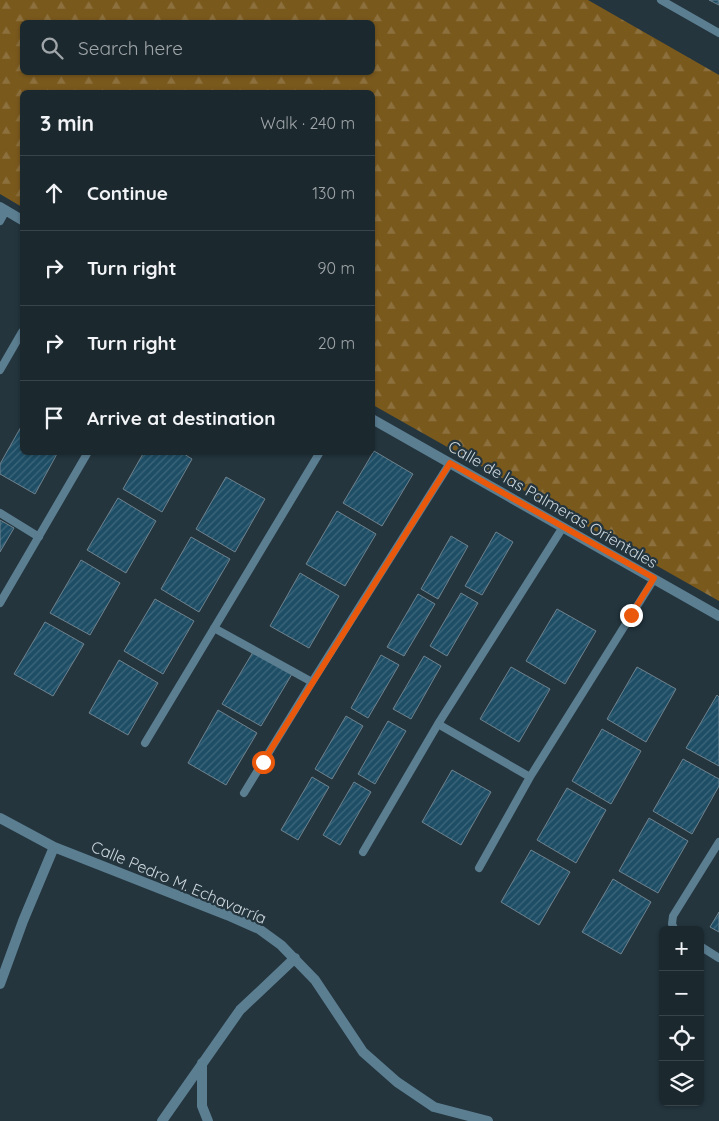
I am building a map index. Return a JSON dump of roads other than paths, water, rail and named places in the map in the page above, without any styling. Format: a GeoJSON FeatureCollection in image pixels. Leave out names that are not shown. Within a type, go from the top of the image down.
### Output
{"type":"FeatureCollection","features":[{"type":"Feature","properties":{"kind":"street"},"geometry":{"type":"LineString","coordinates":[[3,209],[20,219]]}},
{"type":"Feature","properties":{"kind":"street","name":"Calle de las Palmeras Orientales"},"geometry":{"type":"LineString","coordinates":[[375,421],[719,616]]}},
{"type":"Feature","properties":{"kind":"street","name":"Calle Pedro M. Echavarría"},"geometry":{"type":"LineString","coordinates":[[0,818],[54,847],[227,915],[259,930],[281,944],[315,980],[363,1052],[397,1082],[434,1107],[488,1121]]}},
{"type":"Feature","properties":{"kind":"street"},"geometry":{"type":"LineString","coordinates":[[0,984],[23,921],[54,847]]}},
{"type":"Feature","properties":{"kind":"street"},"geometry":{"type":"LineString","coordinates":[[162,1121],[240,1010],[294,958]]}},
{"type":"Feature","properties":{"kind":"street"},"geometry":{"type":"LineString","coordinates":[[202,1063],[202,1106],[208,1121]]}},
{"type":"Feature","properties":{"kind":"lane"},"geometry":{"type":"LineString","coordinates":[[661,0],[719,32]]}},
{"type":"Feature","properties":{"kind":"lane"},"geometry":{"type":"LineString","coordinates":[[0,221],[3,209]]}},
{"type":"Feature","properties":{"kind":"lane"},"geometry":{"type":"LineString","coordinates":[[0,370],[20,335]]}},
{"type":"Feature","properties":{"kind":"lane"},"geometry":{"type":"LineString","coordinates":[[0,602],[86,455]]}},
{"type":"Feature","properties":{"kind":"lane"},"geometry":{"type":"LineString","coordinates":[[145,742],[318,455]]}},
{"type":"Feature","properties":{"kind":"lane"},"geometry":{"type":"LineString","coordinates":[[244,793],[450,463]]}},
{"type":"Feature","properties":{"kind":"lane"},"geometry":{"type":"LineString","coordinates":[[0,513],[39,537]]}},
{"type":"Feature","properties":{"kind":"lane"},"geometry":{"type":"LineString","coordinates":[[364,852],[438,724],[562,527]]}},
{"type":"Feature","properties":{"kind":"lane"},"geometry":{"type":"LineString","coordinates":[[479,868],[530,777],[654,578]]}},
{"type":"Feature","properties":{"kind":"lane"},"geometry":{"type":"LineString","coordinates":[[214,628],[312,682]]}},
{"type":"Feature","properties":{"kind":"lane"},"geometry":{"type":"LineString","coordinates":[[438,724],[530,777]]}},
{"type":"Feature","properties":{"kind":"lane"},"geometry":{"type":"LineString","coordinates":[[673,926],[674,916],[719,842]]}},
{"type":"Feature","properties":{"kind":"lane"},"geometry":{"type":"LineString","coordinates":[[704,949],[719,958]]}}]}
